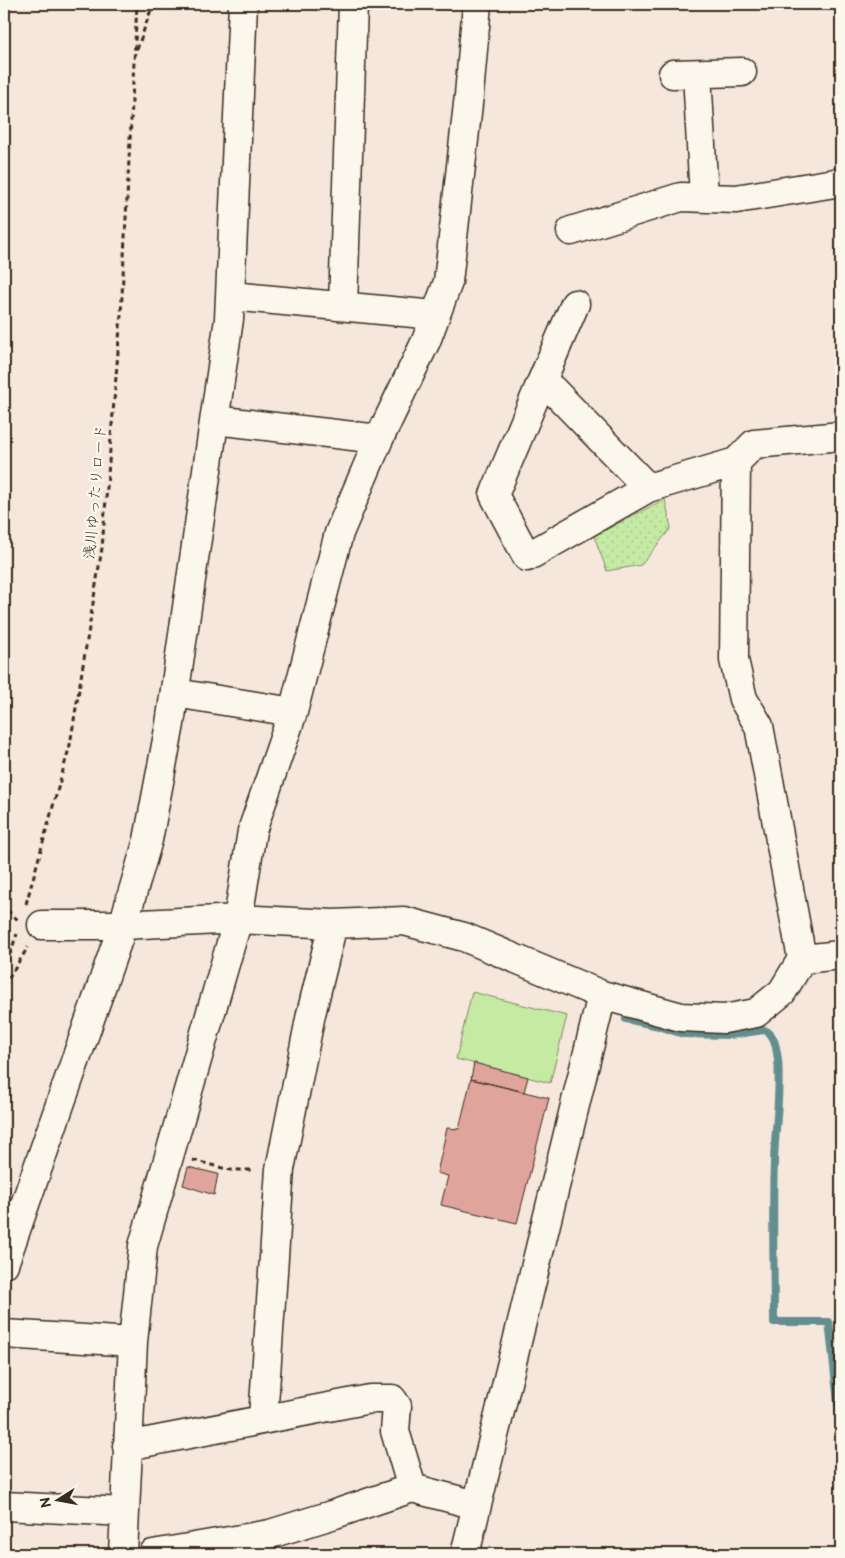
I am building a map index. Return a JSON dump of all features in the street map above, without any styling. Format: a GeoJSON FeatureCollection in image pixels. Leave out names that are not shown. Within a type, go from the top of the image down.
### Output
{"type":"FeatureCollection","features":[{"type":"Feature","properties":{"kind":"street"},"geometry":{"type":"LineString","coordinates":[[4,1264],[123,925],[148,840],[176,693],[231,296],[243,4]]}},
{"type":"Feature","properties":{"kind":"street"},"geometry":{"type":"LineString","coordinates":[[343,306],[353,4]]}},
{"type":"Feature","properties":{"kind":"street"},"geometry":{"type":"LineString","coordinates":[[123,1554],[133,1342],[143,1246],[238,919],[252,831],[293,712],[339,533],[379,439],[426,341],[448,282],[477,4]]}},
{"type":"Feature","properties":{"kind":"street"},"geometry":{"type":"LineString","coordinates":[[704,198],[685,74],[742,72]]}},
{"type":"Feature","properties":{"kind":"street"},"geometry":{"type":"LineString","coordinates":[[571,231],[681,197],[736,199],[841,182]]}},
{"type":"Feature","properties":{"kind":"street"},"geometry":{"type":"LineString","coordinates":[[231,296],[435,314]]}},
{"type":"Feature","properties":{"kind":"street"},"geometry":{"type":"LineString","coordinates":[[575,304],[494,495],[527,557],[648,488],[736,462],[754,444],[841,436]]}},
{"type":"Feature","properties":{"kind":"street"},"geometry":{"type":"LineString","coordinates":[[538,390],[552,389],[648,488]]}},
{"type":"Feature","properties":{"kind":"street"},"geometry":{"type":"LineString","coordinates":[[215,420],[379,439]]}},
{"type":"Feature","properties":{"kind":"street"},"geometry":{"type":"LineString","coordinates":[[26,921],[123,925],[238,919],[333,924],[404,921],[464,937],[602,994],[681,1017],[724,1019],[756,1013],[782,992],[802,959],[759,726],[743,699],[734,660],[736,462]]}},
{"type":"Feature","properties":{"kind":"street"},"geometry":{"type":"LineString","coordinates":[[176,693],[293,712]]}},
{"type":"Feature","properties":{"kind":"street"},"geometry":{"type":"LineString","coordinates":[[263,1419],[280,1169],[311,1014],[333,924]]}},
{"type":"Feature","properties":{"kind":"street"},"geometry":{"type":"LineString","coordinates":[[802,959],[841,955]]}},
{"type":"Feature","properties":{"kind":"street"},"geometry":{"type":"LineString","coordinates":[[464,1554],[602,994]]}},
{"type":"Feature","properties":{"kind":"street"},"geometry":{"type":"LineString","coordinates":[[4,1334],[133,1342]]}},
{"type":"Feature","properties":{"kind":"street"},"geometry":{"type":"LineString","coordinates":[[127,1446],[370,1399],[392,1399],[397,1406],[395,1431],[412,1488]]}},
{"type":"Feature","properties":{"kind":"street"},"geometry":{"type":"LineString","coordinates":[[153,1554],[270,1544],[335,1514],[412,1488],[476,1505]]}},
{"type":"Feature","properties":{"kind":"street"},"geometry":{"type":"LineString","coordinates":[[4,1506],[125,1512]]}},
{"type":"Feature","properties":{"kind":"path","name":"浅川ゆったりロード"},"geometry":{"type":"LineString","coordinates":[[4,972],[26,921],[70,744],[102,548],[121,315],[137,4]]}},
{"type":"Feature","properties":{"kind":"path"},"geometry":{"type":"LineString","coordinates":[[133,62],[152,4]]}},
{"type":"Feature","properties":{"kind":"path"},"geometry":{"type":"LineString","coordinates":[[4,986],[26,921]]}},
{"type":"Feature","properties":{"kind":"path"},"geometry":{"type":"LineString","coordinates":[[169,1154],[230,1170],[280,1169]]}},
{"type":"Feature","properties":{"kind":"green space"},"geometry":{"type":"Polygon","coordinates":[[[665,499],[671,528],[641,565],[607,571],[594,536],[665,499]]]}},
{"type":"Feature","properties":{"kind":"green space"},"geometry":{"type":"Polygon","coordinates":[[[472,992],[567,1016],[550,1083],[456,1059],[472,992]]]}},
{"type":"Feature","properties":{"kind":"building"},"geometry":{"type":"Polygon","coordinates":[[[474,1063],[528,1077],[524,1092],[471,1079],[474,1063]]]}},
{"type":"Feature","properties":{"kind":"building"},"geometry":{"type":"Polygon","coordinates":[[[471,1079],[549,1098],[517,1223],[441,1205],[448,1176],[437,1173],[447,1128],[459,1129],[471,1079]]]}},
{"type":"Feature","properties":{"kind":"building"},"geometry":{"type":"Polygon","coordinates":[[[188,1167],[218,1174],[214,1195],[183,1185],[188,1167]]]}},
{"type":"Feature","properties":{"kind":"waterway"},"geometry":{"type":"LineString","coordinates":[[626,1019],[659,1026],[683,1034],[730,1035],[764,1030],[771,1034],[777,1050],[779,1072],[773,1182],[774,1322],[829,1322],[841,1421]]}}]}
